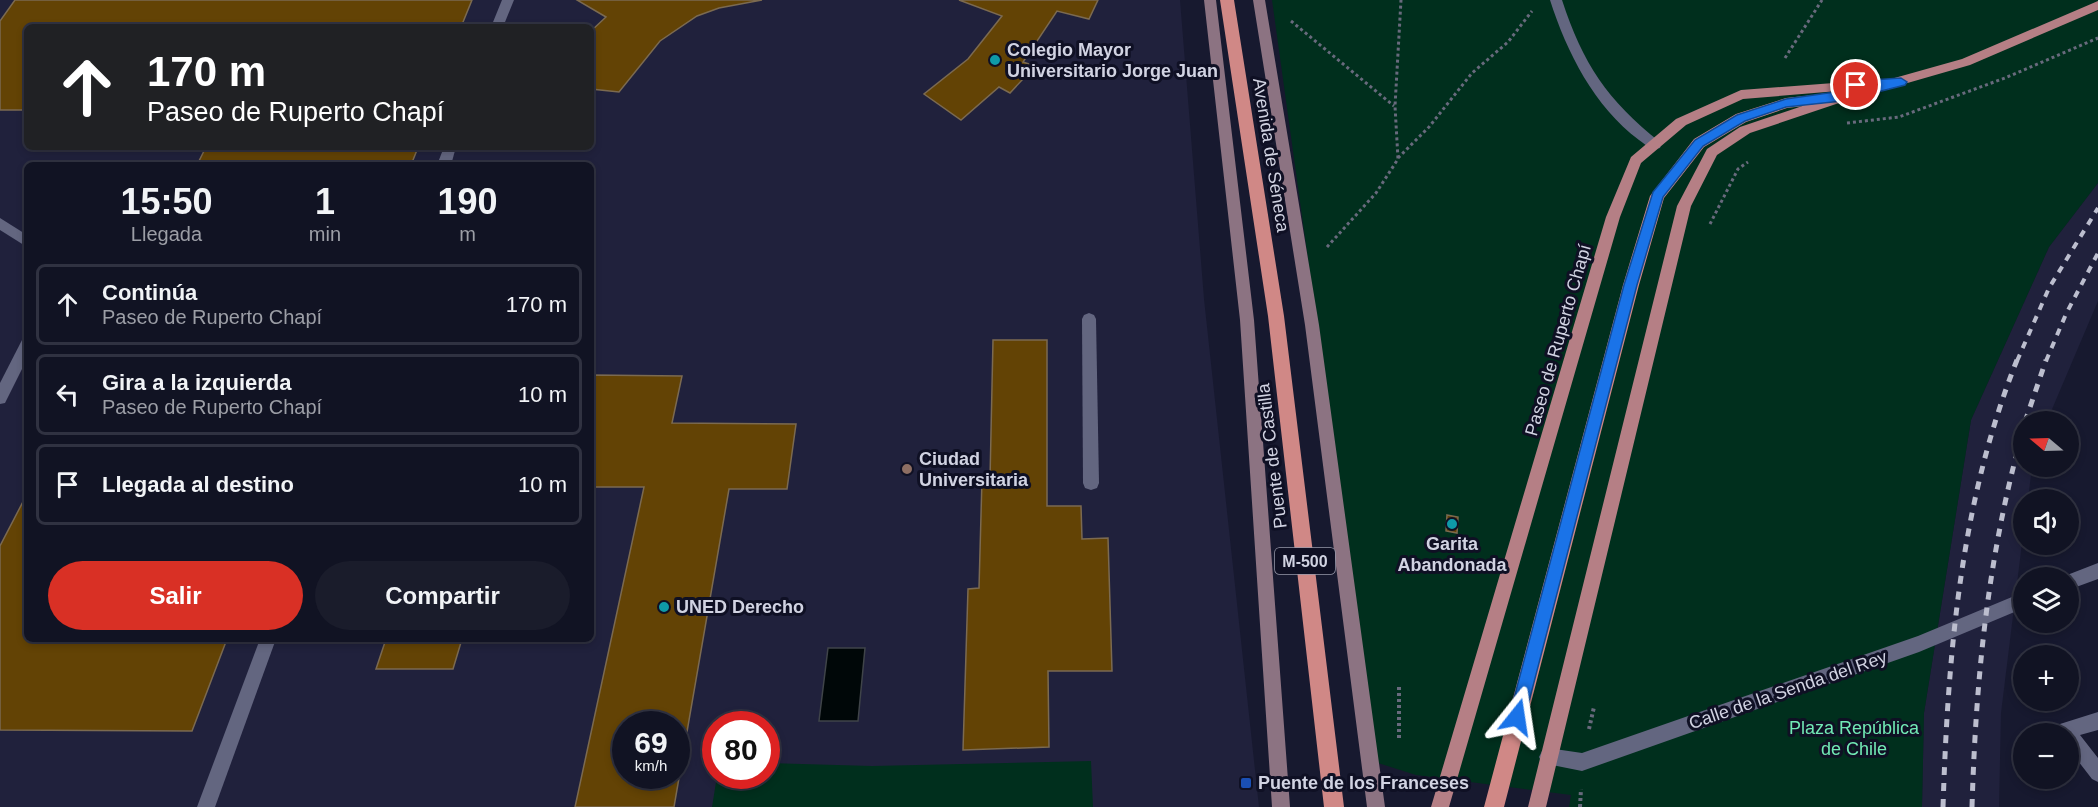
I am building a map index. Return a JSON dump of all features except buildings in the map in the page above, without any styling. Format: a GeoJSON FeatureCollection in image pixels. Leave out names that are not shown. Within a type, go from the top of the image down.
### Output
{"type":"FeatureCollection","features":[{"type":"Feature","properties":{"kind":"highway","name":"Avenida de Séneca"},"geometry":{"type":"LineString","coordinates":[[1227,0],[1276,316]]}},
{"type":"Feature","properties":{"kind":"highway"},"geometry":{"type":"LineString","coordinates":[[1494,807],[1657,196],[1699,143],[1741,118],[1786,103],[1842,97]]}},
{"type":"Feature","properties":{"kind":"highway","name":"Puente de Castilla"},"geometry":{"type":"LineString","coordinates":[[1276,316],[1334,807]]}},
{"type":"Feature","properties":{"kind":"main road"},"geometry":{"type":"LineString","coordinates":[[1210,0],[1247,320],[1281,807]]}},
{"type":"Feature","properties":{"kind":"main road"},"geometry":{"type":"LineString","coordinates":[[1259,0],[1312,324],[1376,807]]}},
{"type":"Feature","properties":{"kind":"main road","name":"Paseo de Ruperto Chapí"},"geometry":{"type":"LineString","coordinates":[[1537,807],[1684,206],[1712,152],[1745,130],[1842,97],[1966,62],[2098,5]]}},
{"type":"Feature","properties":{"kind":"main road","name":"Paseo de Ruperto Chapí"},"geometry":{"type":"LineString","coordinates":[[1440,807],[1613,217],[1636,160],[1681,122],[1741,94],[1901,82]]}},
{"type":"Feature","properties":{"kind":"street"},"geometry":{"type":"LineString","coordinates":[[498,24],[508,0]]}},
{"type":"Feature","properties":{"kind":"street"},"geometry":{"type":"LineString","coordinates":[[1556,0],[1566,32],[1588,73],[1622,118],[1655,145]]}},
{"type":"Feature","properties":{"kind":"street"},"geometry":{"type":"LineString","coordinates":[[0,223],[24,240]]}},
{"type":"Feature","properties":{"kind":"street"},"geometry":{"type":"LineString","coordinates":[[1089,319],[1091,483]]}},
{"type":"Feature","properties":{"kind":"street"},"geometry":{"type":"LineString","coordinates":[[0,398],[24,350]]}},
{"type":"Feature","properties":{"kind":"street"},"geometry":{"type":"LineString","coordinates":[[2079,578],[2098,571]]}},
{"type":"Feature","properties":{"kind":"street","name":"Calle de la Senda del Rey"},"geometry":{"type":"LineString","coordinates":[[1548,757],[1582,762],[1919,644],[2013,605]]}},
{"type":"Feature","properties":{"kind":"street"},"geometry":{"type":"LineString","coordinates":[[206,807],[267,642]]}},
{"type":"Feature","properties":{"kind":"street"},"geometry":{"type":"LineString","coordinates":[[2098,721],[2066,730],[2098,773]]}},
{"type":"Feature","properties":{"kind":"path"},"geometry":{"type":"LineString","coordinates":[[1398,159],[1395,106],[1401,0]]}},
{"type":"Feature","properties":{"kind":"path"},"geometry":{"type":"LineString","coordinates":[[1785,58],[1822,0]]}},
{"type":"Feature","properties":{"kind":"path"},"geometry":{"type":"LineString","coordinates":[[1327,247],[1376,193],[1398,159],[1429,128],[1472,73],[1508,42],[1538,3]]}},
{"type":"Feature","properties":{"kind":"path"},"geometry":{"type":"LineString","coordinates":[[1291,21],[1395,106]]}},
{"type":"Feature","properties":{"kind":"path"},"geometry":{"type":"LineString","coordinates":[[1840,124],[1899,117],[2005,78],[2098,38]]}},
{"type":"Feature","properties":{"kind":"path"},"geometry":{"type":"LineString","coordinates":[[1708,226],[1738,169],[1754,158]]}},
{"type":"Feature","properties":{"kind":"path"},"geometry":{"type":"LineString","coordinates":[[1582,762],[1595,703]]}},
{"type":"Feature","properties":{"kind":"shaded area","name":"Ciudad Universitaria"},"geometry":{"type":"Polygon","coordinates":[[[0,0],[1180,0],[1204,299],[1259,807],[0,807],[0,0]]]}},
{"type":"Feature","properties":{"kind":"shaded area"},"geometry":{"type":"Polygon","coordinates":[[[2098,183],[2098,301],[2051,411],[2013,411],[2013,477],[2031,477],[2029,489],[2013,489],[2013,555],[2021,555],[2019,567],[2013,567],[2013,616],[2001,713],[1999,807],[1922,807],[1924,713],[1971,420],[2049,247],[2098,183]]]}},
{"type":"Feature","properties":{"kind":"shaded area"},"geometry":{"type":"Polygon","coordinates":[[[828,648],[865,648],[858,721],[819,721],[828,648]]]}},
{"type":"Feature","properties":{"kind":"green space","name":"Plaza República de Chile"},"geometry":{"type":"Polygon","coordinates":[[[1272,0],[2098,0],[2098,183],[2049,247],[1971,420],[1924,713],[1922,807],[1569,807],[1571,795],[1416,775],[1378,763],[1272,0]]]}},
{"type":"Feature","properties":{"kind":"green space"},"geometry":{"type":"Polygon","coordinates":[[[1091,761],[1093,807],[712,807],[715,789],[780,789],[780,763],[872,766],[1091,761]]]}},
{"type":"Feature","properties":{"kind":"railway"},"geometry":{"type":"LineString","coordinates":[[2017,361],[2049,288],[2098,208]]}},
{"type":"Feature","properties":{"kind":"railway"},"geometry":{"type":"LineString","coordinates":[[2046,361],[2066,314],[2098,253]]}},
{"type":"Feature","properties":{"kind":"railway"},"geometry":{"type":"LineString","coordinates":[[1943,807],[1949,693],[1960,580],[1982,469],[2017,360]]}},
{"type":"Feature","properties":{"kind":"railway"},"geometry":{"type":"LineString","coordinates":[[2029,411],[2046,360]]}},
{"type":"Feature","properties":{"kind":"railway"},"geometry":{"type":"LineString","coordinates":[[1972,807],[1977,710],[1986,615],[2001,521],[2013,470]]}},
{"type":"Feature","properties":{"kind":"place","name":"Colegio Mayor Universitario Jorge Juan"},"geometry":{"type":"Point","coordinates":[995,60]}},
{"type":"Feature","properties":{"kind":"place","name":"Ciudad Universitaria"},"geometry":{"type":"Point","coordinates":[907,469]}},
{"type":"Feature","properties":{"kind":"place","name":"Garita Abandonada"},"geometry":{"type":"Point","coordinates":[1452,524]}},
{"type":"Feature","properties":{"kind":"place","name":"UNED Derecho"},"geometry":{"type":"Point","coordinates":[664,607]}},
{"type":"Feature","properties":{"kind":"place","name":"Puente de los Franceses"},"geometry":{"type":"Point","coordinates":[1246,783]}},
{"type":"Feature","properties":{"kind":"route"},"geometry":{"type":"LineString","coordinates":[[1517,717],[1631,285],[1657,196],[1699,143],[1741,118],[1786,103],[1842,97],[1901,82],[1856,85]]}}]}
